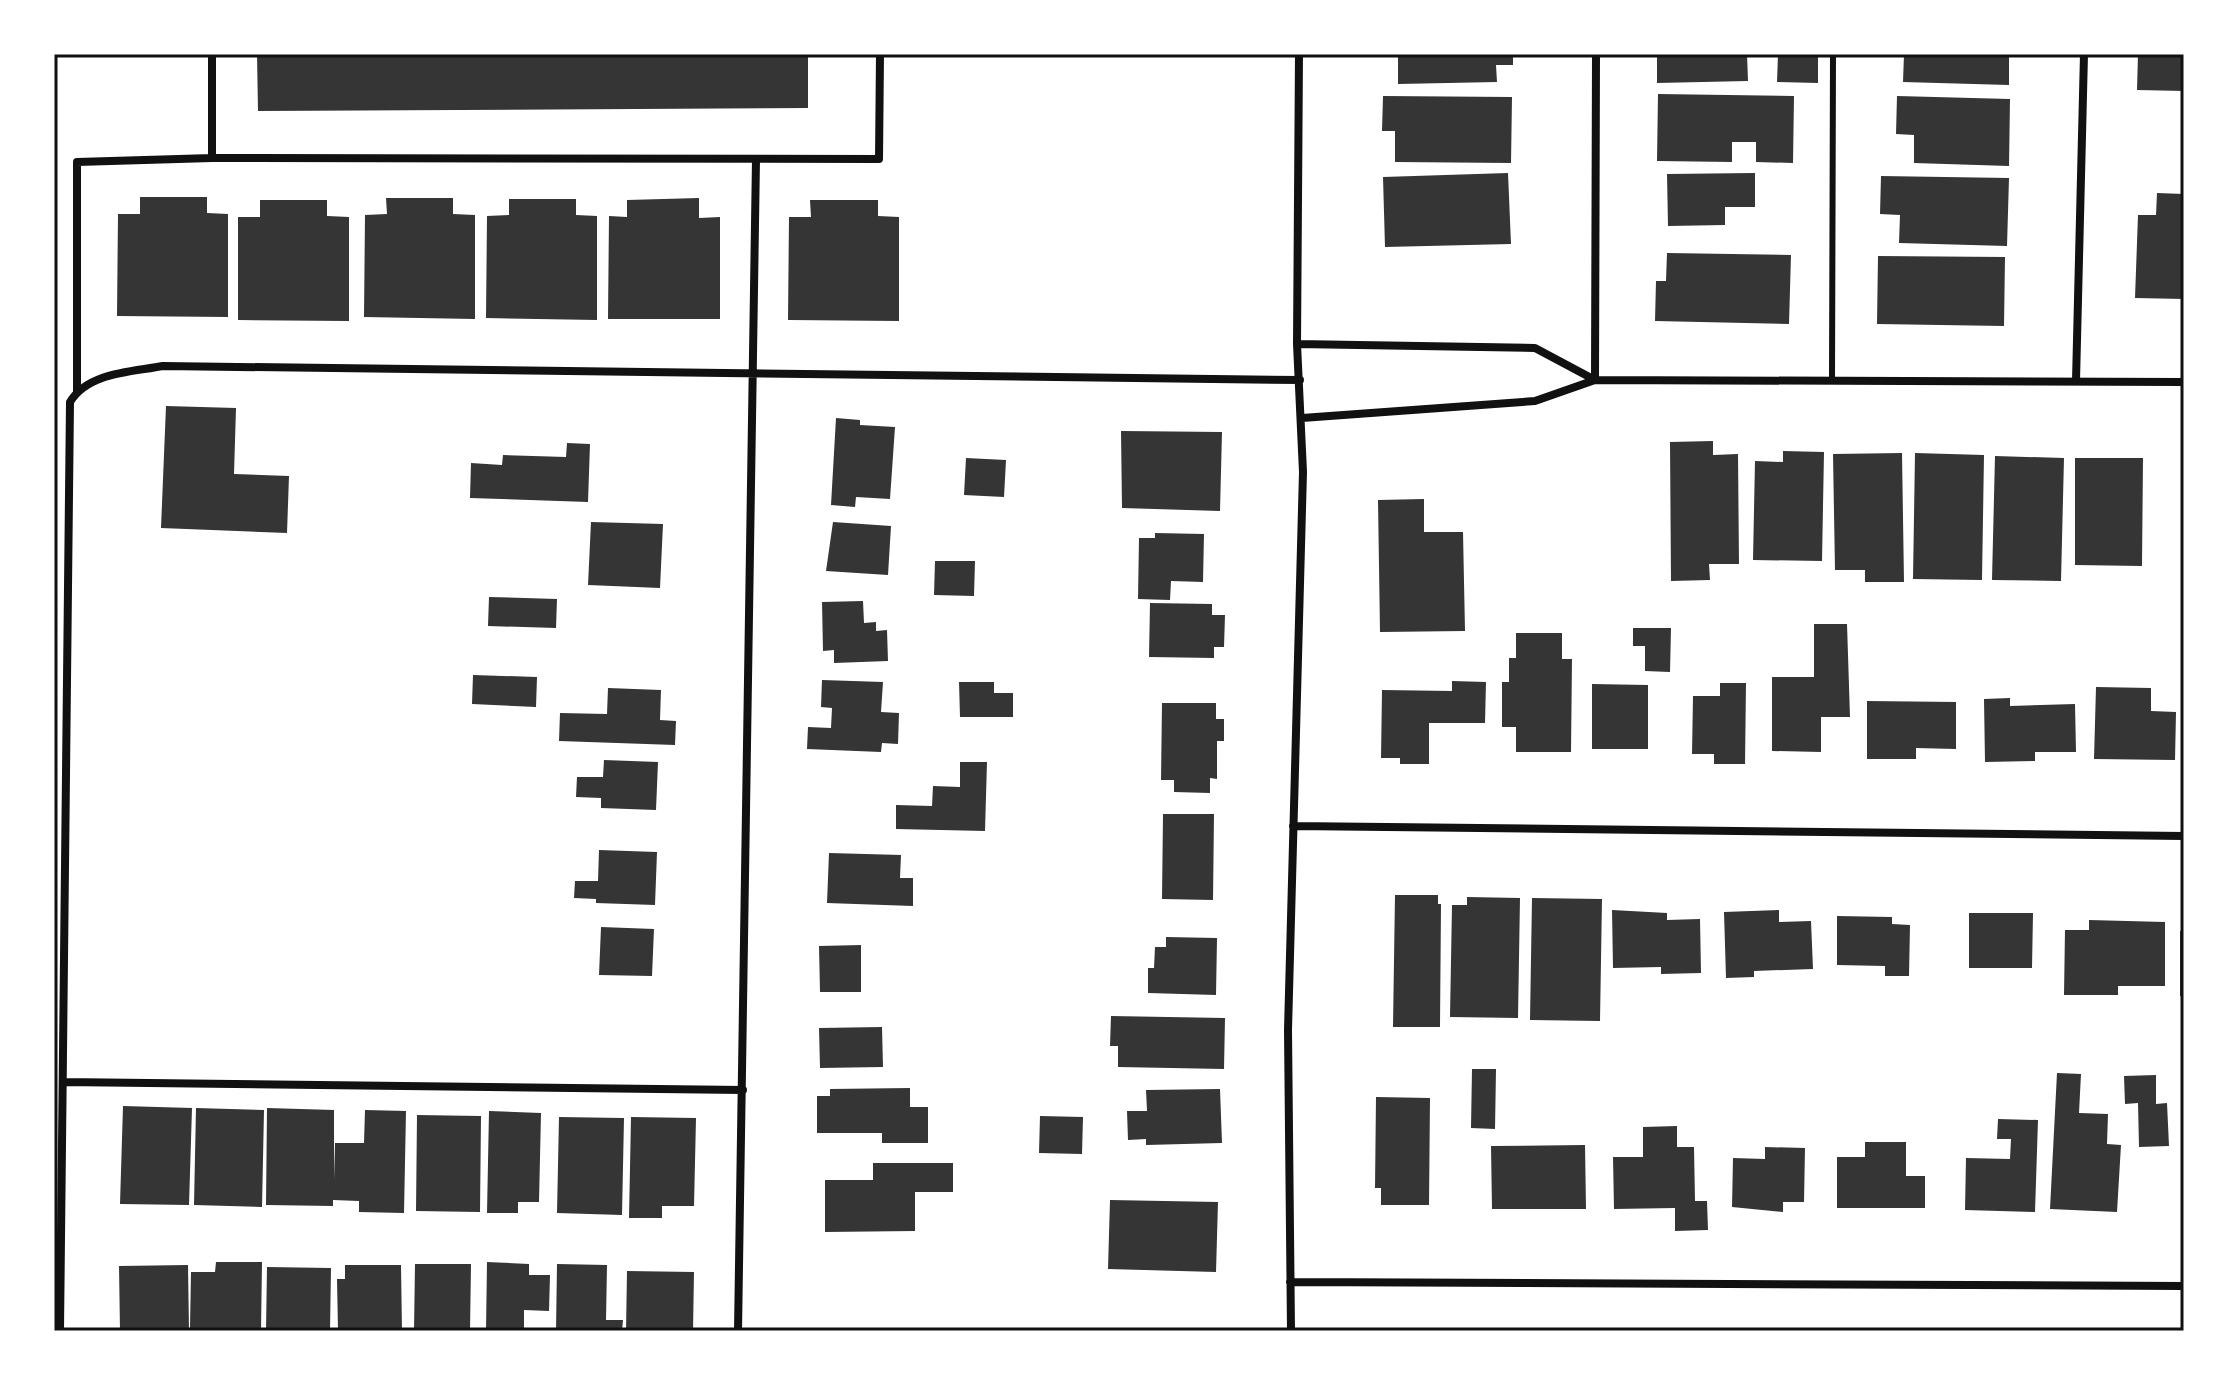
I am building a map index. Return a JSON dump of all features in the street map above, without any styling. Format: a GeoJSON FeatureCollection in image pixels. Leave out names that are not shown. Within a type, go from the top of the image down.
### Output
{"type":"FeatureCollection","features":[{"type":"Feature","properties":{"kind":"street"},"geometry":{"type":"LineString","coordinates":[[212,54],[212,158]]}},
{"type":"Feature","properties":{"kind":"street"},"geometry":{"type":"LineString","coordinates":[[77,392],[77,162],[212,158],[879,159],[880,54]]}},
{"type":"Feature","properties":{"kind":"street"},"geometry":{"type":"LineString","coordinates":[[1291,1331],[1288,1030],[1302,418],[1297,344],[1299,54]]}},
{"type":"Feature","properties":{"kind":"street"},"geometry":{"type":"LineString","coordinates":[[1595,380],[1596,54]]}},
{"type":"Feature","properties":{"kind":"street"},"geometry":{"type":"LineString","coordinates":[[2076,381],[2084,54]]}},
{"type":"Feature","properties":{"kind":"street"},"geometry":{"type":"LineString","coordinates":[[738,1331],[756,159]]}},
{"type":"Feature","properties":{"kind":"street"},"geometry":{"type":"LineString","coordinates":[[1297,344],[1535,348],[1595,380]]}},
{"type":"Feature","properties":{"kind":"street"},"geometry":{"type":"LineString","coordinates":[[60,1331],[70,402],[77,392],[93,381],[163,366],[1300,380]]}},
{"type":"Feature","properties":{"kind":"street"},"geometry":{"type":"LineString","coordinates":[[1302,418],[1535,401],[1595,380],[2184,382]]}},
{"type":"Feature","properties":{"kind":"street"},"geometry":{"type":"LineString","coordinates":[[1293,826],[2184,836]]}},
{"type":"Feature","properties":{"kind":"street"},"geometry":{"type":"LineString","coordinates":[[63,1082],[743,1090]]}},
{"type":"Feature","properties":{"kind":"street"},"geometry":{"type":"LineString","coordinates":[[1290,1282],[2184,1286]]}},
{"type":"Feature","properties":{"kind":"lane"},"geometry":{"type":"LineString","coordinates":[[1832,381],[1833,54]]}},
{"type":"Feature","properties":{"kind":"building"},"geometry":{"type":"Polygon","coordinates":[[[257,54],[808,54],[808,108],[258,111],[257,54]]]}},
{"type":"Feature","properties":{"kind":"building"},"geometry":{"type":"Polygon","coordinates":[[[1398,54],[1513,54],[1513,65],[1496,65],[1497,82],[1398,84],[1398,54]]]}},
{"type":"Feature","properties":{"kind":"building"},"geometry":{"type":"Polygon","coordinates":[[[1657,54],[1747,54],[1748,81],[1657,83],[1657,54]]]}},
{"type":"Feature","properties":{"kind":"building"},"geometry":{"type":"Polygon","coordinates":[[[1778,54],[1818,54],[1818,83],[1777,82],[1778,54]]]}},
{"type":"Feature","properties":{"kind":"building"},"geometry":{"type":"Polygon","coordinates":[[[1904,54],[2009,54],[2009,85],[1903,82],[1904,54]]]}},
{"type":"Feature","properties":{"kind":"building"},"geometry":{"type":"Polygon","coordinates":[[[2138,54],[2184,54],[2184,91],[2137,90],[2138,54]]]}},
{"type":"Feature","properties":{"kind":"building"},"geometry":{"type":"Polygon","coordinates":[[[1658,94],[1794,96],[1793,163],[1756,162],[1756,142],[1732,142],[1732,162],[1657,161],[1658,94]]]}},
{"type":"Feature","properties":{"kind":"building"},"geometry":{"type":"Polygon","coordinates":[[[1383,96],[1512,97],[1511,163],[1395,162],[1395,131],[1382,131],[1383,96]]]}},
{"type":"Feature","properties":{"kind":"building"},"geometry":{"type":"Polygon","coordinates":[[[1897,96],[2010,99],[2009,166],[1914,163],[1914,135],[1896,134],[1897,96]]]}},
{"type":"Feature","properties":{"kind":"building"},"geometry":{"type":"Polygon","coordinates":[[[1508,173],[1511,244],[1385,247],[1383,177],[1508,173]]]}},
{"type":"Feature","properties":{"kind":"building"},"geometry":{"type":"Polygon","coordinates":[[[1755,173],[1755,207],[1725,207],[1725,225],[1668,226],[1667,174],[1755,173]]]}},
{"type":"Feature","properties":{"kind":"building"},"geometry":{"type":"Polygon","coordinates":[[[1881,176],[2009,178],[2007,246],[1899,243],[1900,215],[1880,214],[1881,176]]]}},
{"type":"Feature","properties":{"kind":"building"},"geometry":{"type":"Polygon","coordinates":[[[2157,193],[2184,194],[2184,299],[2135,298],[2138,215],[2156,215],[2157,193]]]}},
{"type":"Feature","properties":{"kind":"building"},"geometry":{"type":"Polygon","coordinates":[[[140,197],[207,197],[207,213],[228,214],[228,317],[117,316],[118,214],[140,214],[140,197]]]}},
{"type":"Feature","properties":{"kind":"building"},"geometry":{"type":"Polygon","coordinates":[[[386,198],[453,198],[453,214],[475,215],[475,319],[364,317],[365,215],[387,214],[386,198]]]}},
{"type":"Feature","properties":{"kind":"building"},"geometry":{"type":"Polygon","coordinates":[[[699,198],[699,218],[720,217],[720,319],[608,319],[609,216],[627,217],[627,200],[699,198]]]}},
{"type":"Feature","properties":{"kind":"building"},"geometry":{"type":"Polygon","coordinates":[[[509,199],[576,199],[576,215],[597,216],[597,320],[486,318],[487,216],[509,215],[509,199]]]}},
{"type":"Feature","properties":{"kind":"building"},"geometry":{"type":"Polygon","coordinates":[[[260,200],[327,200],[327,216],[349,217],[349,321],[238,320],[238,217],[260,217],[260,200]]]}},
{"type":"Feature","properties":{"kind":"building"},"geometry":{"type":"Polygon","coordinates":[[[810,200],[878,200],[878,216],[899,217],[899,321],[788,320],[789,217],[811,217],[810,200]]]}},
{"type":"Feature","properties":{"kind":"building"},"geometry":{"type":"Polygon","coordinates":[[[1667,253],[1791,255],[1789,324],[1655,321],[1656,281],[1666,281],[1667,253]]]}},
{"type":"Feature","properties":{"kind":"building"},"geometry":{"type":"Polygon","coordinates":[[[1878,256],[2005,257],[2004,326],[1877,324],[1878,256]]]}},
{"type":"Feature","properties":{"kind":"building"},"geometry":{"type":"Polygon","coordinates":[[[166,406],[236,408],[234,474],[289,476],[287,533],[161,528],[166,406]]]}},
{"type":"Feature","properties":{"kind":"building"},"geometry":{"type":"Polygon","coordinates":[[[836,418],[860,420],[860,425],[895,427],[890,499],[856,497],[855,507],[831,505],[836,418]]]}},
{"type":"Feature","properties":{"kind":"building"},"geometry":{"type":"Polygon","coordinates":[[[1121,431],[1222,432],[1220,511],[1122,508],[1121,431]]]}},
{"type":"Feature","properties":{"kind":"building"},"geometry":{"type":"Polygon","coordinates":[[[1713,441],[1713,455],[1738,454],[1739,564],[1709,564],[1710,580],[1671,581],[1670,442],[1713,441]]]}},
{"type":"Feature","properties":{"kind":"building"},"geometry":{"type":"Polygon","coordinates":[[[567,443],[590,444],[588,502],[470,498],[471,463],[502,465],[503,455],[566,457],[567,443]]]}},
{"type":"Feature","properties":{"kind":"building"},"geometry":{"type":"Polygon","coordinates":[[[1783,451],[1824,452],[1822,561],[1753,560],[1755,461],[1783,462],[1783,451]]]}},
{"type":"Feature","properties":{"kind":"building"},"geometry":{"type":"Polygon","coordinates":[[[1902,453],[1904,582],[1865,582],[1865,570],[1835,570],[1833,454],[1902,453]]]}},
{"type":"Feature","properties":{"kind":"building"},"geometry":{"type":"Polygon","coordinates":[[[1915,453],[1984,455],[1982,580],[1913,579],[1915,453]]]}},
{"type":"Feature","properties":{"kind":"building"},"geometry":{"type":"Polygon","coordinates":[[[1995,456],[2064,458],[2061,581],[1992,580],[1995,456]]]}},
{"type":"Feature","properties":{"kind":"building"},"geometry":{"type":"Polygon","coordinates":[[[966,458],[1006,460],[1004,497],[964,495],[966,458]]]}},
{"type":"Feature","properties":{"kind":"building"},"geometry":{"type":"Polygon","coordinates":[[[2075,458],[2143,458],[2142,566],[2075,565],[2075,458]]]}},
{"type":"Feature","properties":{"kind":"building"},"geometry":{"type":"Polygon","coordinates":[[[1424,499],[1424,532],[1463,532],[1465,631],[1380,632],[1378,500],[1424,499]]]}},
{"type":"Feature","properties":{"kind":"building"},"geometry":{"type":"Polygon","coordinates":[[[591,522],[663,524],[660,588],[588,585],[591,522]]]}},
{"type":"Feature","properties":{"kind":"building"},"geometry":{"type":"Polygon","coordinates":[[[833,522],[891,526],[888,575],[826,571],[833,522]]]}},
{"type":"Feature","properties":{"kind":"building"},"geometry":{"type":"Polygon","coordinates":[[[1155,533],[1204,534],[1203,582],[1171,581],[1170,600],[1138,599],[1139,538],[1155,538],[1155,533]]]}},
{"type":"Feature","properties":{"kind":"building"},"geometry":{"type":"Polygon","coordinates":[[[935,561],[975,561],[974,596],[934,595],[935,561]]]}},
{"type":"Feature","properties":{"kind":"building"},"geometry":{"type":"Polygon","coordinates":[[[489,597],[557,599],[556,628],[488,626],[489,597]]]}},
{"type":"Feature","properties":{"kind":"building"},"geometry":{"type":"Polygon","coordinates":[[[863,601],[864,623],[876,622],[876,631],[887,630],[888,661],[834,663],[834,650],[823,651],[822,602],[863,601]]]}},
{"type":"Feature","properties":{"kind":"building"},"geometry":{"type":"Polygon","coordinates":[[[1150,603],[1212,604],[1212,615],[1225,615],[1224,647],[1214,647],[1214,658],[1149,657],[1150,603]]]}},
{"type":"Feature","properties":{"kind":"building"},"geometry":{"type":"Polygon","coordinates":[[[1814,624],[1847,624],[1850,717],[1821,717],[1821,752],[1772,751],[1772,677],[1814,677],[1814,624]]]}},
{"type":"Feature","properties":{"kind":"building"},"geometry":{"type":"Polygon","coordinates":[[[1633,628],[1671,628],[1670,672],[1645,671],[1645,646],[1633,646],[1633,628]]]}},
{"type":"Feature","properties":{"kind":"building"},"geometry":{"type":"Polygon","coordinates":[[[1516,633],[1562,633],[1562,659],[1572,659],[1571,752],[1516,752],[1516,727],[1502,727],[1502,682],[1509,682],[1509,658],[1516,658],[1516,633]]]}},
{"type":"Feature","properties":{"kind":"building"},"geometry":{"type":"Polygon","coordinates":[[[473,675],[537,677],[536,707],[472,704],[473,675]]]}},
{"type":"Feature","properties":{"kind":"building"},"geometry":{"type":"Polygon","coordinates":[[[822,680],[883,682],[881,712],[899,713],[898,744],[882,743],[881,752],[807,749],[808,727],[831,728],[832,708],[821,707],[822,680]]]}},
{"type":"Feature","properties":{"kind":"building"},"geometry":{"type":"Polygon","coordinates":[[[1452,681],[1486,682],[1485,723],[1429,723],[1429,764],[1400,764],[1400,758],[1381,758],[1382,690],[1452,691],[1452,681]]]}},
{"type":"Feature","properties":{"kind":"building"},"geometry":{"type":"Polygon","coordinates":[[[959,682],[994,682],[994,693],[1013,693],[1013,717],[960,717],[959,682]]]}},
{"type":"Feature","properties":{"kind":"building"},"geometry":{"type":"Polygon","coordinates":[[[1720,683],[1746,683],[1745,764],[1714,764],[1714,754],[1692,754],[1693,696],[1720,696],[1720,683]]]}},
{"type":"Feature","properties":{"kind":"building"},"geometry":{"type":"Polygon","coordinates":[[[1592,684],[1648,685],[1648,749],[1592,749],[1592,684]]]}},
{"type":"Feature","properties":{"kind":"building"},"geometry":{"type":"Polygon","coordinates":[[[2096,687],[2151,688],[2151,711],[2176,712],[2175,760],[2094,759],[2096,687]]]}},
{"type":"Feature","properties":{"kind":"building"},"geometry":{"type":"Polygon","coordinates":[[[608,688],[661,690],[660,720],[676,721],[675,745],[559,741],[560,713],[607,714],[608,688]]]}},
{"type":"Feature","properties":{"kind":"building"},"geometry":{"type":"Polygon","coordinates":[[[2010,698],[2010,706],[2075,704],[2076,752],[2035,752],[2035,761],[1985,762],[1984,699],[2010,698]]]}},
{"type":"Feature","properties":{"kind":"building"},"geometry":{"type":"Polygon","coordinates":[[[1867,701],[1956,702],[1956,749],[1916,748],[1916,759],[1867,759],[1867,701]]]}},
{"type":"Feature","properties":{"kind":"building"},"geometry":{"type":"Polygon","coordinates":[[[1162,703],[1216,703],[1216,719],[1224,719],[1224,741],[1217,741],[1217,779],[1210,778],[1210,793],[1174,792],[1174,780],[1161,780],[1162,703]]]}},
{"type":"Feature","properties":{"kind":"building"},"geometry":{"type":"Polygon","coordinates":[[[604,760],[658,762],[656,810],[601,808],[601,798],[576,797],[577,777],[603,777],[604,760]]]}},
{"type":"Feature","properties":{"kind":"building"},"geometry":{"type":"Polygon","coordinates":[[[960,762],[987,762],[985,831],[896,829],[896,805],[932,806],[933,786],[960,787],[960,762]]]}},
{"type":"Feature","properties":{"kind":"building"},"geometry":{"type":"Polygon","coordinates":[[[1163,814],[1214,814],[1213,900],[1162,899],[1163,814]]]}},
{"type":"Feature","properties":{"kind":"building"},"geometry":{"type":"Polygon","coordinates":[[[599,850],[657,852],[655,905],[596,903],[596,899],[574,898],[575,881],[598,881],[599,850]]]}},
{"type":"Feature","properties":{"kind":"building"},"geometry":{"type":"Polygon","coordinates":[[[829,853],[901,855],[900,878],[913,878],[913,906],[827,903],[829,853]]]}},
{"type":"Feature","properties":{"kind":"building"},"geometry":{"type":"Polygon","coordinates":[[[1395,895],[1438,895],[1438,904],[1441,904],[1440,1027],[1393,1027],[1395,895]]]}},
{"type":"Feature","properties":{"kind":"building"},"geometry":{"type":"Polygon","coordinates":[[[1467,897],[1520,898],[1518,1018],[1450,1017],[1452,905],[1467,905],[1467,897]]]}},
{"type":"Feature","properties":{"kind":"building"},"geometry":{"type":"Polygon","coordinates":[[[1532,898],[1602,899],[1600,1021],[1530,1020],[1532,898]]]}},
{"type":"Feature","properties":{"kind":"building"},"geometry":{"type":"Polygon","coordinates":[[[1612,910],[1667,913],[1667,920],[1700,919],[1701,973],[1661,974],[1661,967],[1613,968],[1612,910]]]}},
{"type":"Feature","properties":{"kind":"building"},"geometry":{"type":"Polygon","coordinates":[[[1779,910],[1779,922],[1811,921],[1813,969],[1754,971],[1754,977],[1726,978],[1724,912],[1779,910]]]}},
{"type":"Feature","properties":{"kind":"building"},"geometry":{"type":"Polygon","coordinates":[[[1969,913],[2033,913],[2032,968],[1969,968],[1969,913]]]}},
{"type":"Feature","properties":{"kind":"building"},"geometry":{"type":"Polygon","coordinates":[[[1837,916],[1892,917],[1892,924],[1910,925],[1909,976],[1885,976],[1885,966],[1837,965],[1837,916]]]}},
{"type":"Feature","properties":{"kind":"building"},"geometry":{"type":"Polygon","coordinates":[[[2089,920],[2165,922],[2165,986],[2118,986],[2118,995],[2064,995],[2065,930],[2089,930],[2089,920]]]}},
{"type":"Feature","properties":{"kind":"building"},"geometry":{"type":"Polygon","coordinates":[[[601,927],[654,929],[652,976],[599,975],[601,927]]]}},
{"type":"Feature","properties":{"kind":"building"},"geometry":{"type":"Polygon","coordinates":[[[2180,931],[2184,931],[2184,996],[2180,996],[2180,931]]]}},
{"type":"Feature","properties":{"kind":"building"},"geometry":{"type":"Polygon","coordinates":[[[1166,937],[1217,938],[1216,995],[1148,993],[1148,968],[1154,968],[1155,947],[1166,947],[1166,937]]]}},
{"type":"Feature","properties":{"kind":"building"},"geometry":{"type":"Polygon","coordinates":[[[861,945],[861,992],[820,992],[819,946],[861,945]]]}},
{"type":"Feature","properties":{"kind":"building"},"geometry":{"type":"Polygon","coordinates":[[[1111,1016],[1225,1018],[1224,1069],[1118,1067],[1118,1046],[1110,1046],[1111,1016]]]}},
{"type":"Feature","properties":{"kind":"building"},"geometry":{"type":"Polygon","coordinates":[[[882,1027],[883,1067],[820,1068],[819,1028],[882,1027]]]}},
{"type":"Feature","properties":{"kind":"building"},"geometry":{"type":"Polygon","coordinates":[[[1472,1069],[1496,1069],[1495,1129],[1471,1128],[1472,1069]]]}},
{"type":"Feature","properties":{"kind":"building"},"geometry":{"type":"Polygon","coordinates":[[[2057,1073],[2081,1074],[2079,1113],[2108,1114],[2107,1144],[2121,1145],[2117,1212],[2050,1209],[2057,1073]]]}},
{"type":"Feature","properties":{"kind":"building"},"geometry":{"type":"Polygon","coordinates":[[[2156,1075],[2156,1104],[2167,1103],[2169,1146],[2139,1147],[2138,1103],[2125,1104],[2124,1076],[2156,1075]]]}},
{"type":"Feature","properties":{"kind":"building"},"geometry":{"type":"Polygon","coordinates":[[[910,1088],[910,1107],[928,1107],[928,1143],[882,1143],[882,1133],[817,1133],[817,1096],[830,1096],[830,1089],[910,1088]]]}},
{"type":"Feature","properties":{"kind":"building"},"geometry":{"type":"Polygon","coordinates":[[[1220,1089],[1222,1143],[1146,1145],[1146,1139],[1128,1140],[1127,1111],[1147,1111],[1146,1090],[1220,1089]]]}},
{"type":"Feature","properties":{"kind":"building"},"geometry":{"type":"Polygon","coordinates":[[[1376,1097],[1430,1098],[1429,1205],[1381,1205],[1381,1188],[1375,1188],[1376,1097]]]}},
{"type":"Feature","properties":{"kind":"building"},"geometry":{"type":"Polygon","coordinates":[[[123,1106],[192,1108],[189,1205],[120,1204],[123,1106]]]}},
{"type":"Feature","properties":{"kind":"building"},"geometry":{"type":"Polygon","coordinates":[[[196,1108],[264,1110],[262,1207],[194,1205],[196,1108]]]}},
{"type":"Feature","properties":{"kind":"building"},"geometry":{"type":"Polygon","coordinates":[[[267,1108],[334,1110],[334,1180],[335,1143],[364,1143],[365,1110],[406,1111],[404,1213],[359,1212],[359,1201],[333,1200],[333,1206],[266,1205],[267,1108]]]}},
{"type":"Feature","properties":{"kind":"building"},"geometry":{"type":"Polygon","coordinates":[[[489,1111],[541,1113],[539,1202],[518,1202],[518,1213],[487,1213],[489,1111]]]}},
{"type":"Feature","properties":{"kind":"building"},"geometry":{"type":"Polygon","coordinates":[[[417,1115],[481,1116],[480,1212],[416,1211],[417,1115]]]}},
{"type":"Feature","properties":{"kind":"building"},"geometry":{"type":"Polygon","coordinates":[[[1040,1116],[1083,1117],[1082,1154],[1039,1153],[1040,1116]]]}},
{"type":"Feature","properties":{"kind":"building"},"geometry":{"type":"Polygon","coordinates":[[[559,1117],[624,1118],[622,1215],[557,1213],[559,1117]]]}},
{"type":"Feature","properties":{"kind":"building"},"geometry":{"type":"Polygon","coordinates":[[[631,1117],[696,1118],[694,1206],[662,1206],[662,1218],[629,1218],[631,1117]]]}},
{"type":"Feature","properties":{"kind":"building"},"geometry":{"type":"Polygon","coordinates":[[[1998,1119],[2038,1120],[2035,1212],[1965,1210],[1966,1158],[2010,1159],[2011,1139],[1997,1139],[1998,1119]]]}},
{"type":"Feature","properties":{"kind":"building"},"geometry":{"type":"Polygon","coordinates":[[[1677,1126],[1677,1147],[1694,1147],[1695,1201],[1707,1201],[1708,1230],[1675,1231],[1675,1208],[1614,1209],[1613,1157],[1643,1157],[1643,1127],[1677,1126]]]}},
{"type":"Feature","properties":{"kind":"building"},"geometry":{"type":"Polygon","coordinates":[[[1865,1142],[1906,1142],[1906,1176],[1925,1176],[1925,1208],[1837,1208],[1837,1157],[1865,1157],[1865,1142]]]}},
{"type":"Feature","properties":{"kind":"building"},"geometry":{"type":"Polygon","coordinates":[[[1585,1145],[1586,1209],[1492,1209],[1491,1146],[1585,1145]]]}},
{"type":"Feature","properties":{"kind":"building"},"geometry":{"type":"Polygon","coordinates":[[[1765,1147],[1805,1148],[1804,1202],[1783,1202],[1783,1212],[1732,1207],[1733,1158],[1765,1159],[1765,1147]]]}},
{"type":"Feature","properties":{"kind":"building"},"geometry":{"type":"Polygon","coordinates":[[[873,1163],[953,1163],[953,1192],[915,1192],[915,1231],[825,1232],[825,1180],[873,1180],[873,1163]]]}},
{"type":"Feature","properties":{"kind":"building"},"geometry":{"type":"Polygon","coordinates":[[[1110,1200],[1218,1202],[1216,1272],[1108,1269],[1110,1200]]]}},
{"type":"Feature","properties":{"kind":"building"},"geometry":{"type":"Polygon","coordinates":[[[216,1262],[262,1262],[261,1331],[190,1328],[191,1272],[215,1272],[216,1262]]]}},
{"type":"Feature","properties":{"kind":"building"},"geometry":{"type":"Polygon","coordinates":[[[487,1262],[529,1264],[529,1275],[550,1275],[549,1311],[524,1310],[524,1331],[486,1331],[487,1262]]]}},
{"type":"Feature","properties":{"kind":"building"},"geometry":{"type":"Polygon","coordinates":[[[415,1264],[471,1264],[470,1331],[414,1331],[415,1264]]]}},
{"type":"Feature","properties":{"kind":"building"},"geometry":{"type":"Polygon","coordinates":[[[557,1264],[607,1265],[606,1320],[623,1320],[622,1331],[556,1331],[557,1264]]]}},
{"type":"Feature","properties":{"kind":"building"},"geometry":{"type":"Polygon","coordinates":[[[188,1265],[189,1331],[120,1331],[119,1266],[188,1265]]]}},
{"type":"Feature","properties":{"kind":"building"},"geometry":{"type":"Polygon","coordinates":[[[345,1265],[401,1265],[402,1331],[338,1331],[337,1279],[345,1279],[345,1265]]]}},
{"type":"Feature","properties":{"kind":"building"},"geometry":{"type":"Polygon","coordinates":[[[267,1267],[331,1268],[330,1331],[266,1331],[267,1267]]]}},
{"type":"Feature","properties":{"kind":"building"},"geometry":{"type":"Polygon","coordinates":[[[627,1271],[694,1272],[693,1331],[626,1331],[627,1271]]]}}]}
